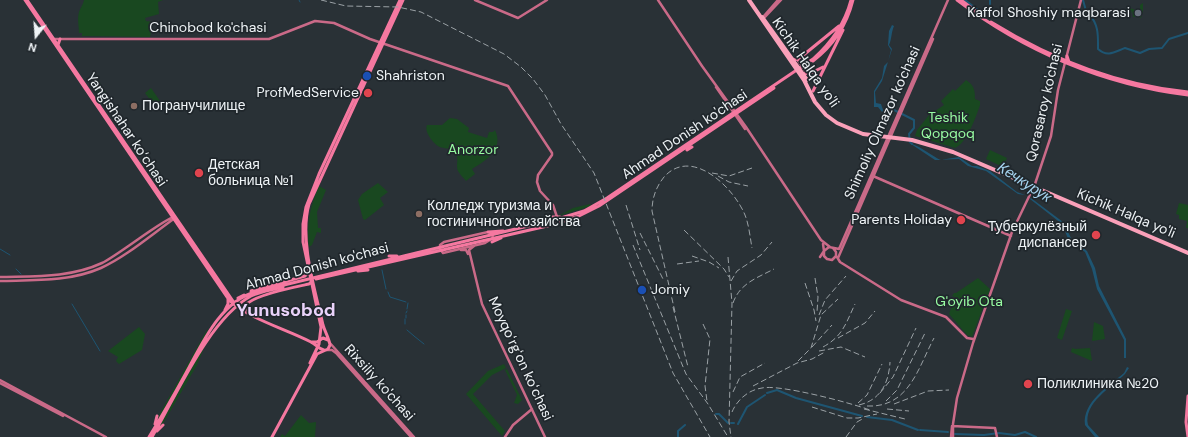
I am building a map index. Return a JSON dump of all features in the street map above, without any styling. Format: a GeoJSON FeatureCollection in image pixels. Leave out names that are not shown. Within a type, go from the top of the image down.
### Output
{"type":"FeatureCollection","features":[{"type":"Feature","properties":{"kind":"highway","name":"Kichik Halqa yo'li"},"geometry":{"type":"LineString","coordinates":[[749,0],[763,17],[792,59],[798,61],[812,91]]}},
{"type":"Feature","properties":{"kind":"highway","name":"Kichik Halqa yo'li"},"geometry":{"type":"LineString","coordinates":[[763,17],[822,107],[839,122],[862,132],[910,138],[953,152],[1034,185],[1188,252]]}},
{"type":"Feature","properties":{"kind":"main road"},"geometry":{"type":"LineString","coordinates":[[475,0],[518,18],[547,0]]}},
{"type":"Feature","properties":{"kind":"main road"},"geometry":{"type":"LineString","coordinates":[[658,0],[821,240],[825,257],[838,262],[901,301],[945,318],[972,341]]}},
{"type":"Feature","properties":{"kind":"main road"},"geometry":{"type":"LineString","coordinates":[[763,17],[780,0]]}},
{"type":"Feature","properties":{"kind":"main road","name":"Ahmad Donish ko'chasi"},"geometry":{"type":"LineString","coordinates":[[640,178],[820,55],[837,36],[852,0]]}},
{"type":"Feature","properties":{"kind":"main road","name":"Shimoliy Olmazor ko'chasi"},"geometry":{"type":"LineString","coordinates":[[831,260],[837,256],[840,251],[949,0]]}},
{"type":"Feature","properties":{"kind":"main road"},"geometry":{"type":"LineString","coordinates":[[957,0],[988,21],[1064,62],[1107,77],[1163,90],[1188,93]]}},
{"type":"Feature","properties":{"kind":"main road"},"geometry":{"type":"LineString","coordinates":[[961,0],[988,21]]}},
{"type":"Feature","properties":{"kind":"main road","name":"Qorasaroy ko'chasi"},"geometry":{"type":"LineString","coordinates":[[1066,56],[1080,0]]}},
{"type":"Feature","properties":{"kind":"main road","name":"Yangishahar ko‘chasi"},"geometry":{"type":"LineString","coordinates":[[27,1],[210,271],[235,305]]}},
{"type":"Feature","properties":{"kind":"main road"},"geometry":{"type":"LineString","coordinates":[[271,437],[317,355],[330,346],[311,282],[303,242],[306,207],[401,1]]}},
{"type":"Feature","properties":{"kind":"main road","name":"Chinobod ko'chasi"},"geometry":{"type":"LineString","coordinates":[[53,40],[269,39],[316,21],[335,23],[381,43],[508,86],[552,155],[540,172],[537,180],[539,190],[552,204],[555,212]]}},
{"type":"Feature","properties":{"kind":"main road"},"geometry":{"type":"LineString","coordinates":[[812,91],[815,83],[825,68],[842,30],[843,23]]}},
{"type":"Feature","properties":{"kind":"main road"},"geometry":{"type":"LineString","coordinates":[[798,61],[843,23]]}},
{"type":"Feature","properties":{"kind":"main road","name":"Ahmad Donish ko'chasi"},"geometry":{"type":"LineString","coordinates":[[811,62],[824,49],[843,23]]}},
{"type":"Feature","properties":{"kind":"main road"},"geometry":{"type":"LineString","coordinates":[[837,36],[842,30]]}},
{"type":"Feature","properties":{"kind":"main road"},"geometry":{"type":"LineString","coordinates":[[58,45],[60,39]]}},
{"type":"Feature","properties":{"kind":"main road","name":"Yangishahar ko‘chasi"},"geometry":{"type":"LineString","coordinates":[[53,40],[58,45],[64,57]]}},
{"type":"Feature","properties":{"kind":"main road"},"geometry":{"type":"LineString","coordinates":[[798,61],[820,43],[824,44],[824,49]]}},
{"type":"Feature","properties":{"kind":"main road"},"geometry":{"type":"LineString","coordinates":[[798,61],[805,70],[811,73],[822,69],[830,55],[827,52],[820,55]]}},
{"type":"Feature","properties":{"kind":"main road"},"geometry":{"type":"LineString","coordinates":[[1064,62],[1066,56]]}},
{"type":"Feature","properties":{"kind":"main road"},"geometry":{"type":"LineString","coordinates":[[1064,62],[1066,56]]}},
{"type":"Feature","properties":{"kind":"main road","name":"Qorasaroy ko'chasi"},"geometry":{"type":"LineString","coordinates":[[953,431],[957,398],[972,341],[1011,235],[1034,185],[1050,134],[1064,62]]}},
{"type":"Feature","properties":{"kind":"main road"},"geometry":{"type":"LineString","coordinates":[[803,74],[825,68]]}},
{"type":"Feature","properties":{"kind":"main road","name":"Ahmad Donish ko'chasi"},"geometry":{"type":"LineString","coordinates":[[344,271],[350,271],[564,222],[588,210],[671,159],[690,145]]}},
{"type":"Feature","properties":{"kind":"main road"},"geometry":{"type":"LineString","coordinates":[[872,175],[1011,235]]}},
{"type":"Feature","properties":{"kind":"main road"},"geometry":{"type":"LineString","coordinates":[[271,437],[319,346],[320,324],[305,234],[306,216],[313,191]]}},
{"type":"Feature","properties":{"kind":"main road","name":"Ahmad Donish ko'chasi"},"geometry":{"type":"LineString","coordinates":[[148,437],[154,430],[214,326],[223,314],[249,294],[403,256],[441,250],[461,250],[485,243],[492,238],[514,230],[588,210]]}},
{"type":"Feature","properties":{"kind":"main road"},"geometry":{"type":"LineString","coordinates":[[550,217],[554,215],[555,212],[557,217]]}},
{"type":"Feature","properties":{"kind":"main road"},"geometry":{"type":"LineString","coordinates":[[550,217],[568,216]]}},
{"type":"Feature","properties":{"kind":"main road"},"geometry":{"type":"LineString","coordinates":[[0,281],[57,279],[78,273],[102,263],[130,248],[174,218]]}},
{"type":"Feature","properties":{"kind":"main road"},"geometry":{"type":"LineString","coordinates":[[441,250],[444,242],[488,232],[514,230]]}},
{"type":"Feature","properties":{"kind":"main road"},"geometry":{"type":"LineString","coordinates":[[488,232],[492,238]]}},
{"type":"Feature","properties":{"kind":"main road","name":"Shimoliy Olmazor ko'chasi"},"geometry":{"type":"LineString","coordinates":[[832,248],[839,249],[847,233]]}},
{"type":"Feature","properties":{"kind":"main road"},"geometry":{"type":"LineString","coordinates":[[821,240],[832,248],[840,262],[901,300],[946,317],[972,341]]}},
{"type":"Feature","properties":{"kind":"main road","name":"Moyqoʻrgʻon koʻchasi"},"geometry":{"type":"LineString","coordinates":[[474,246],[469,250],[481,301],[530,409]]}},
{"type":"Feature","properties":{"kind":"main road"},"geometry":{"type":"LineString","coordinates":[[824,251],[832,248]]}},
{"type":"Feature","properties":{"kind":"main road","name":"Moyqoʻrgʻon koʻchasi"},"geometry":{"type":"LineString","coordinates":[[461,250],[467,251],[483,309],[530,409],[545,437]]}},
{"type":"Feature","properties":{"kind":"main road"},"geometry":{"type":"LineString","coordinates":[[389,256],[403,256]]}},
{"type":"Feature","properties":{"kind":"main road"},"geometry":{"type":"LineString","coordinates":[[357,267],[364,262]]}},
{"type":"Feature","properties":{"kind":"main road"},"geometry":{"type":"LineString","coordinates":[[238,298],[258,288],[306,276],[308,270]]}},
{"type":"Feature","properties":{"kind":"main road"},"geometry":{"type":"LineString","coordinates":[[350,271],[368,270]]}},
{"type":"Feature","properties":{"kind":"main road"},"geometry":{"type":"LineString","coordinates":[[0,277],[78,273]]}},
{"type":"Feature","properties":{"kind":"main road"},"geometry":{"type":"LineString","coordinates":[[247,311],[245,307],[247,303],[309,284],[311,282]]}},
{"type":"Feature","properties":{"kind":"main road"},"geometry":{"type":"LineString","coordinates":[[223,314],[228,305],[229,297],[234,299],[238,298],[249,294],[258,288]]}},
{"type":"Feature","properties":{"kind":"main road","name":"Ahmad Donish ko'chasi"},"geometry":{"type":"LineString","coordinates":[[153,436],[214,326],[228,314],[235,305],[267,290]]}},
{"type":"Feature","properties":{"kind":"main road"},"geometry":{"type":"LineString","coordinates":[[258,293],[257,296],[260,298]]}},
{"type":"Feature","properties":{"kind":"main road"},"geometry":{"type":"LineString","coordinates":[[235,305],[280,329],[319,346],[324,350]]}},
{"type":"Feature","properties":{"kind":"main road"},"geometry":{"type":"LineString","coordinates":[[228,314],[238,310],[247,311]]}},
{"type":"Feature","properties":{"kind":"main road"},"geometry":{"type":"LineString","coordinates":[[310,342],[316,342],[324,338],[329,341]]}},
{"type":"Feature","properties":{"kind":"main road","name":"Rixsiliy ko'chasi"},"geometry":{"type":"LineString","coordinates":[[329,341],[411,437]]}},
{"type":"Feature","properties":{"kind":"main road","name":"Rixsiliy ko'chasi"},"geometry":{"type":"LineString","coordinates":[[324,350],[334,351],[344,360]]}},
{"type":"Feature","properties":{"kind":"main road"},"geometry":{"type":"LineString","coordinates":[[0,381],[103,437]]}},
{"type":"Feature","properties":{"kind":"main road"},"geometry":{"type":"LineString","coordinates":[[0,381],[106,437]]}},
{"type":"Feature","properties":{"kind":"main road"},"geometry":{"type":"LineString","coordinates":[[1188,396],[1186,422],[1188,437]]}},
{"type":"Feature","properties":{"kind":"main road"},"geometry":{"type":"LineString","coordinates":[[505,437],[513,425],[530,409]]}},
{"type":"Feature","properties":{"kind":"main road","name":"Rixsiliy ko'chasi"},"geometry":{"type":"LineString","coordinates":[[391,413],[414,437]]}},
{"type":"Feature","properties":{"kind":"main road"},"geometry":{"type":"LineString","coordinates":[[154,430],[157,416]]}},
{"type":"Feature","properties":{"kind":"main road"},"geometry":{"type":"LineString","coordinates":[[153,436],[163,425]]}},
{"type":"Feature","properties":{"kind":"main road"},"geometry":{"type":"LineString","coordinates":[[953,431],[996,430],[996,436]]}},
{"type":"Feature","properties":{"kind":"main road"},"geometry":{"type":"LineString","coordinates":[[148,432],[148,437]]}},
{"type":"Feature","properties":{"kind":"green space"},"geometry":{"type":"Polygon","coordinates":[[[84,0],[163,0],[158,2],[159,14],[145,18],[146,21],[153,22],[150,37],[82,36],[82,33],[79,33],[78,17],[84,0]]]}},
{"type":"Feature","properties":{"kind":"green space"},"geometry":{"type":"Polygon","coordinates":[[[1143,3],[1141,18],[1139,17],[1140,12],[1137,11],[1135,17],[1133,17],[1132,10],[1131,13],[1122,13],[1122,11],[1131,8],[1140,11],[1140,5],[1143,3]]]}},
{"type":"Feature","properties":{"kind":"green space"},"geometry":{"type":"Polygon","coordinates":[[[98,80],[108,96],[101,101],[93,89],[92,82],[98,80]]]}},
{"type":"Feature","properties":{"kind":"green space","name":"Teshik Qopqoq"},"geometry":{"type":"Polygon","coordinates":[[[966,80],[972,86],[975,99],[980,101],[980,105],[970,129],[963,141],[955,148],[915,136],[917,130],[933,110],[935,111],[944,105],[941,101],[953,89],[955,91],[966,80]]]}},
{"type":"Feature","properties":{"kind":"green space"},"geometry":{"type":"Polygon","coordinates":[[[151,88],[160,101],[154,105],[145,93],[151,88]]]}},
{"type":"Feature","properties":{"kind":"green space","name":"Anorzor"},"geometry":{"type":"Polygon","coordinates":[[[450,118],[457,119],[469,128],[468,132],[487,138],[489,132],[493,132],[495,130],[497,137],[496,148],[488,158],[472,169],[475,174],[466,181],[458,171],[457,156],[455,153],[436,144],[429,136],[426,127],[427,125],[442,125],[450,118]]]}},
{"type":"Feature","properties":{"kind":"green space"},"geometry":{"type":"Polygon","coordinates":[[[990,150],[1007,158],[1003,167],[986,159],[990,150]]]}},
{"type":"Feature","properties":{"kind":"green space"},"geometry":{"type":"Polygon","coordinates":[[[378,183],[388,192],[380,198],[384,205],[365,220],[363,219],[358,200],[362,194],[378,183]]]}},
{"type":"Feature","properties":{"kind":"green space"},"geometry":{"type":"Polygon","coordinates":[[[319,186],[326,190],[317,212],[318,228],[321,228],[321,233],[317,232],[312,245],[309,247],[308,231],[310,216],[313,201],[319,186]]]}},
{"type":"Feature","properties":{"kind":"green space"},"geometry":{"type":"Polygon","coordinates":[[[1179,203],[1188,205],[1188,228],[1186,228],[1187,221],[1179,219],[1179,215],[1176,214],[1179,203]]]}},
{"type":"Feature","properties":{"kind":"green space"},"geometry":{"type":"Polygon","coordinates":[[[590,204],[591,206],[558,216],[573,208],[590,204]]]}},
{"type":"Feature","properties":{"kind":"green space","name":"G'oyib Ota"},"geometry":{"type":"Polygon","coordinates":[[[978,278],[990,289],[972,337],[967,335],[949,314],[955,297],[952,296],[954,293],[978,278]]]}},
{"type":"Feature","properties":{"kind":"green space"},"geometry":{"type":"Polygon","coordinates":[[[1066,309],[1072,311],[1062,340],[1057,338],[1066,309]]]}},
{"type":"Feature","properties":{"kind":"green space"},"geometry":{"type":"Polygon","coordinates":[[[1094,322],[1103,326],[1105,339],[1092,341],[1094,322]]]}},
{"type":"Feature","properties":{"kind":"green space"},"geometry":{"type":"Polygon","coordinates":[[[139,327],[145,334],[142,350],[119,364],[116,361],[118,357],[108,351],[139,327]]]}},
{"type":"Feature","properties":{"kind":"green space"},"geometry":{"type":"Polygon","coordinates":[[[208,328],[205,337],[156,423],[160,413],[208,328]]]}},
{"type":"Feature","properties":{"kind":"green space"},"geometry":{"type":"Polygon","coordinates":[[[207,341],[197,365],[164,422],[158,429],[207,341]]]}},
{"type":"Feature","properties":{"kind":"green space"},"geometry":{"type":"Polygon","coordinates":[[[1072,348],[1090,348],[1092,361],[1071,352],[1072,348]]]}},
{"type":"Feature","properties":{"kind":"green space"},"geometry":{"type":"Polygon","coordinates":[[[504,364],[506,368],[492,375],[473,394],[505,431],[502,436],[466,394],[488,371],[504,364]]]}},
{"type":"Feature","properties":{"kind":"green space"},"geometry":{"type":"Polygon","coordinates":[[[507,369],[522,400],[518,404],[514,403],[517,395],[505,370],[507,369]]]}},
{"type":"Feature","properties":{"kind":"green space"},"geometry":{"type":"Polygon","coordinates":[[[301,415],[309,423],[316,422],[315,437],[280,437],[282,434],[285,436],[301,415]]]}},
{"type":"Feature","properties":{"kind":"water"},"geometry":{"type":"Polygon","coordinates":[[[892,25],[894,26],[889,45],[892,49],[888,61],[891,50],[888,45],[889,31],[892,25]]]}},
{"type":"Feature","properties":{"kind":"water"},"geometry":{"type":"Polygon","coordinates":[[[888,62],[882,81],[875,92],[876,103],[881,104],[883,110],[892,108],[896,111],[887,110],[882,112],[878,107],[874,107],[874,91],[882,78],[884,66],[888,62]]]}},
{"type":"Feature","properties":{"kind":"water"},"geometry":{"type":"Polygon","coordinates":[[[908,142],[919,147],[940,160],[935,160],[908,142]]]}},
{"type":"Feature","properties":{"kind":"water"},"geometry":{"type":"Polygon","coordinates":[[[959,157],[972,166],[977,166],[990,171],[1017,192],[1025,195],[1018,194],[986,171],[968,166],[959,159],[942,160],[959,157]]]}},
{"type":"Feature","properties":{"kind":"water"},"geometry":{"type":"Polygon","coordinates":[[[1031,198],[1063,222],[1072,240],[1087,251],[1095,268],[1099,286],[1126,339],[1126,358],[1124,358],[1124,340],[1097,289],[1092,269],[1085,252],[1069,241],[1062,224],[1030,199],[1031,198]]]}},
{"type":"Feature","properties":{"kind":"water"},"geometry":{"type":"Polygon","coordinates":[[[1127,367],[1129,368],[1125,374],[1100,396],[1090,410],[1088,425],[1099,437],[1095,437],[1085,425],[1085,417],[1088,409],[1098,395],[1124,373],[1127,367]]]}},
{"type":"Feature","properties":{"kind":"waterway"},"geometry":{"type":"LineString","coordinates":[[965,0],[978,10]]}},
{"type":"Feature","properties":{"kind":"waterway"},"geometry":{"type":"LineString","coordinates":[[1083,0],[1086,11]]}},
{"type":"Feature","properties":{"kind":"waterway"},"geometry":{"type":"LineString","coordinates":[[1089,14],[1095,22],[1098,35],[1098,49],[1105,53],[1112,53],[1125,48],[1140,53],[1149,49],[1162,48],[1169,39],[1188,33]]}},
{"type":"Feature","properties":{"kind":"waterway","name":"Кечкурук"},"geometry":{"type":"LineString","coordinates":[[894,110],[914,120],[914,128],[909,134],[910,142],[912,144]]}},
{"type":"Feature","properties":{"kind":"waterway"},"geometry":{"type":"LineString","coordinates":[[0,249],[10,255]]}},
{"type":"Feature","properties":{"kind":"waterway"},"geometry":{"type":"LineString","coordinates":[[16,269],[21,274]]}},
{"type":"Feature","properties":{"kind":"waterway"},"geometry":{"type":"LineString","coordinates":[[382,270],[386,289]]}},
{"type":"Feature","properties":{"kind":"waterway"},"geometry":{"type":"LineString","coordinates":[[388,292],[390,297],[406,302]]}},
{"type":"Feature","properties":{"kind":"waterway"},"geometry":{"type":"LineString","coordinates":[[407,309],[408,303]]}},
{"type":"Feature","properties":{"kind":"waterway"},"geometry":{"type":"LineString","coordinates":[[72,304],[100,351]]}},
{"type":"Feature","properties":{"kind":"waterway"},"geometry":{"type":"LineString","coordinates":[[405,319],[405,324]]}},
{"type":"Feature","properties":{"kind":"waterway"},"geometry":{"type":"LineString","coordinates":[[407,330],[414,336]]}},
{"type":"Feature","properties":{"kind":"waterway"},"geometry":{"type":"LineString","coordinates":[[414,336],[424,344]]}},
{"type":"Feature","properties":{"kind":"waterway"},"geometry":{"type":"LineString","coordinates":[[767,393],[777,390],[796,398],[862,416]]}},
{"type":"Feature","properties":{"kind":"waterway"},"geometry":{"type":"LineString","coordinates":[[738,424],[747,407],[765,395]]}},
{"type":"Feature","properties":{"kind":"waterway"},"geometry":{"type":"LineString","coordinates":[[716,414],[719,414],[728,423]]}},
{"type":"Feature","properties":{"kind":"waterway"},"geometry":{"type":"LineString","coordinates":[[867,417],[892,420],[918,430]]}},
{"type":"Feature","properties":{"kind":"waterway"},"geometry":{"type":"LineString","coordinates":[[678,437],[678,431],[685,425]]}},
{"type":"Feature","properties":{"kind":"waterway"},"geometry":{"type":"LineString","coordinates":[[920,430],[948,432]]}},
{"type":"Feature","properties":{"kind":"waterway"},"geometry":{"type":"LineString","coordinates":[[955,434],[984,435],[999,433],[1015,435],[1025,432],[1036,437]]}},
{"type":"Feature","properties":{"kind":"railway"},"geometry":{"type":"LineString","coordinates":[[321,0],[346,6],[398,7],[421,12],[504,54],[521,67],[533,79],[545,95],[561,124],[594,173],[673,373],[710,437]]}},
{"type":"Feature","properties":{"kind":"railway"},"geometry":{"type":"LineString","coordinates":[[675,312],[652,211],[655,193],[664,177],[675,169],[687,166],[699,168],[711,174],[732,193],[740,204],[745,215],[752,248]]}},
{"type":"Feature","properties":{"kind":"railway"},"geometry":{"type":"LineString","coordinates":[[712,173],[729,176],[752,168]]}},
{"type":"Feature","properties":{"kind":"railway"},"geometry":{"type":"LineString","coordinates":[[718,176],[729,182],[748,186]]}},
{"type":"Feature","properties":{"kind":"railway"},"geometry":{"type":"LineString","coordinates":[[626,205],[640,250]]}},
{"type":"Feature","properties":{"kind":"railway"},"geometry":{"type":"LineString","coordinates":[[684,230],[724,269],[729,277]]}},
{"type":"Feature","properties":{"kind":"railway"},"geometry":{"type":"LineString","coordinates":[[640,233],[664,281]]}},
{"type":"Feature","properties":{"kind":"railway"},"geometry":{"type":"LineString","coordinates":[[731,281],[737,271],[761,255],[772,242]]}},
{"type":"Feature","properties":{"kind":"railway"},"geometry":{"type":"LineString","coordinates":[[633,245],[686,374],[708,404],[728,437]]}},
{"type":"Feature","properties":{"kind":"railway"},"geometry":{"type":"LineString","coordinates":[[692,256],[709,262],[719,268]]}},
{"type":"Feature","properties":{"kind":"railway"},"geometry":{"type":"LineString","coordinates":[[728,257],[732,303],[729,422],[731,437]]}},
{"type":"Feature","properties":{"kind":"railway"},"geometry":{"type":"LineString","coordinates":[[677,264],[699,261]]}},
{"type":"Feature","properties":{"kind":"railway"},"geometry":{"type":"LineString","coordinates":[[733,303],[736,296],[745,286],[755,278],[774,269]]}},
{"type":"Feature","properties":{"kind":"railway"},"geometry":{"type":"LineString","coordinates":[[819,315],[825,300],[846,276]]}},
{"type":"Feature","properties":{"kind":"railway"},"geometry":{"type":"LineString","coordinates":[[815,278],[818,297],[817,312]]}},
{"type":"Feature","properties":{"kind":"railway"},"geometry":{"type":"LineString","coordinates":[[805,283],[816,321]]}},
{"type":"Feature","properties":{"kind":"railway"},"geometry":{"type":"LineString","coordinates":[[798,361],[811,348],[821,315],[838,299]]}},
{"type":"Feature","properties":{"kind":"railway"},"geometry":{"type":"LineString","coordinates":[[823,347],[840,334],[855,304]]}},
{"type":"Feature","properties":{"kind":"railway"},"geometry":{"type":"LineString","coordinates":[[673,307],[688,367]]}},
{"type":"Feature","properties":{"kind":"railway"},"geometry":{"type":"LineString","coordinates":[[838,338],[865,323],[875,311]]}},
{"type":"Feature","properties":{"kind":"railway"},"geometry":{"type":"LineString","coordinates":[[703,324],[710,339],[705,386],[707,401]]}},
{"type":"Feature","properties":{"kind":"railway"},"geometry":{"type":"LineString","coordinates":[[812,347],[832,325]]}},
{"type":"Feature","properties":{"kind":"railway"},"geometry":{"type":"LineString","coordinates":[[880,393],[893,377],[916,328]]}},
{"type":"Feature","properties":{"kind":"railway"},"geometry":{"type":"LineString","coordinates":[[886,401],[897,390],[925,333]]}},
{"type":"Feature","properties":{"kind":"railway"},"geometry":{"type":"LineString","coordinates":[[867,406],[881,405],[893,400],[902,393],[917,373],[934,338]]}},
{"type":"Feature","properties":{"kind":"railway"},"geometry":{"type":"LineString","coordinates":[[819,351],[841,347],[865,357]]}},
{"type":"Feature","properties":{"kind":"railway"},"geometry":{"type":"LineString","coordinates":[[753,386],[797,363],[812,359],[825,352]]}},
{"type":"Feature","properties":{"kind":"railway"},"geometry":{"type":"LineString","coordinates":[[859,405],[867,403],[873,399],[882,389],[886,383],[890,362]]}},
{"type":"Feature","properties":{"kind":"railway"},"geometry":{"type":"LineString","coordinates":[[733,392],[740,377],[765,363]]}},
{"type":"Feature","properties":{"kind":"railway"},"geometry":{"type":"LineString","coordinates":[[858,403],[867,395],[882,364]]}},
{"type":"Feature","properties":{"kind":"railway"},"geometry":{"type":"LineString","coordinates":[[732,412],[737,403],[744,396],[752,391],[762,388],[799,391],[870,410]]}},
{"type":"Feature","properties":{"kind":"railway"},"geometry":{"type":"LineString","coordinates":[[894,404],[928,391],[949,390]]}},
{"type":"Feature","properties":{"kind":"railway"},"geometry":{"type":"LineString","coordinates":[[812,407],[847,418],[858,418],[877,414]]}},
{"type":"Feature","properties":{"kind":"railway"},"geometry":{"type":"LineString","coordinates":[[864,409],[905,419]]}},
{"type":"Feature","properties":{"kind":"railway"},"geometry":{"type":"LineString","coordinates":[[887,409],[909,411]]}},
{"type":"Feature","properties":{"kind":"railway"},"geometry":{"type":"LineString","coordinates":[[846,437],[857,422],[864,418]]}},
{"type":"Feature","properties":{"kind":"place","name":"Kaffol Shoshiy maqbarasi"},"geometry":{"type":"Point","coordinates":[1138,13]}},
{"type":"Feature","properties":{"kind":"place","name":"Shahriston"},"geometry":{"type":"Point","coordinates":[367,76]}},
{"type":"Feature","properties":{"kind":"place","name":"ProfMedService"},"geometry":{"type":"Point","coordinates":[368,93]}},
{"type":"Feature","properties":{"kind":"place","name":"Погранучилище"},"geometry":{"type":"Point","coordinates":[134,106]}},
{"type":"Feature","properties":{"kind":"place","name":"Детская больница №1"},"geometry":{"type":"Point","coordinates":[199,173]}},
{"type":"Feature","properties":{"kind":"place","name":"Колледж туризма и гостиничного хозяйства"},"geometry":{"type":"Point","coordinates":[419,214]}},
{"type":"Feature","properties":{"kind":"place","name":"Parents Holiday"},"geometry":{"type":"Point","coordinates":[961,220]}},
{"type":"Feature","properties":{"kind":"place","name":"Туберкулёзный диспансер"},"geometry":{"type":"Point","coordinates":[1096,235]}},
{"type":"Feature","properties":{"kind":"place","name":"Jomiy"},"geometry":{"type":"Point","coordinates":[642,290]}},
{"type":"Feature","properties":{"kind":"place","name":"Поликлиника №20"},"geometry":{"type":"Point","coordinates":[1028,384]}},
{"type":"Feature","properties":{"kind":"district","name":"Yunusobod"},"geometry":{"type":"Point","coordinates":[286,311]}}]}
